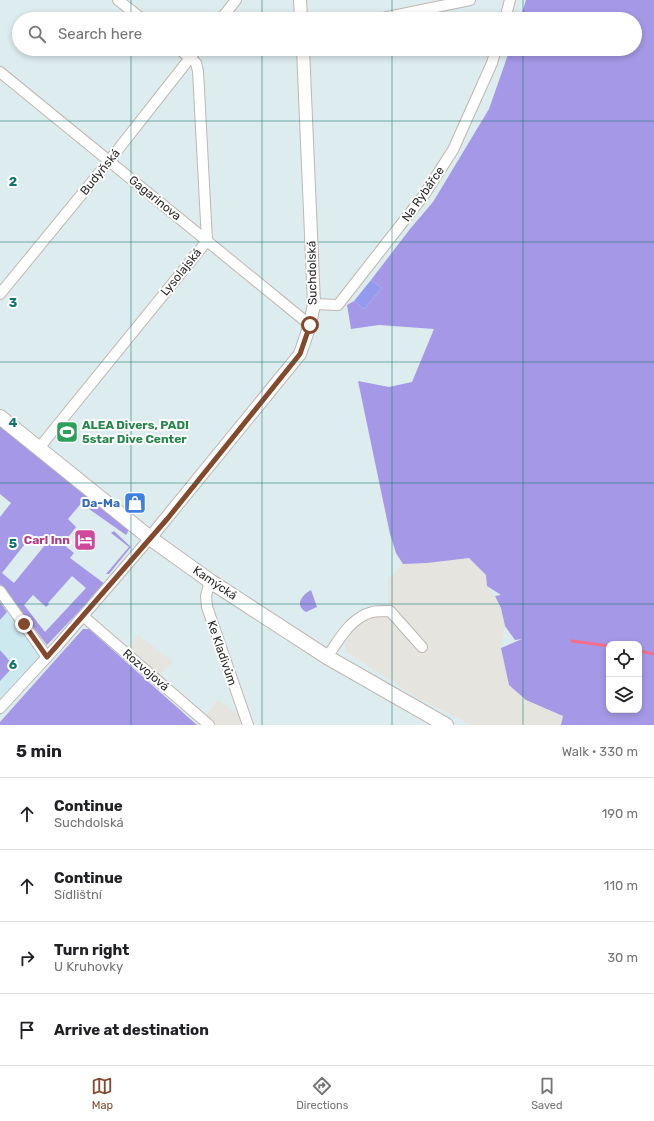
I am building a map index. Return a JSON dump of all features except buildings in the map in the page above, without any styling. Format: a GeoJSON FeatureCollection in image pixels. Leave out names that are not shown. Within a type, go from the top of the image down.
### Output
{"type":"FeatureCollection","features":[{"type":"Feature","properties":{"kind":"main road","name":"Kamýcká"},"geometry":{"type":"LineString","coordinates":[[0,417],[150,538],[210,581],[327,657],[446,725]]}},
{"type":"Feature","properties":{"kind":"street"},"geometry":{"type":"LineString","coordinates":[[118,0],[133,12]]}},
{"type":"Feature","properties":{"kind":"street"},"geometry":{"type":"LineString","coordinates":[[226,12],[236,0]]}},
{"type":"Feature","properties":{"kind":"street"},"geometry":{"type":"LineString","coordinates":[[300,0],[301,12]]}},
{"type":"Feature","properties":{"kind":"street"},"geometry":{"type":"LineString","coordinates":[[412,12],[470,0]]}},
{"type":"Feature","properties":{"kind":"street"},"geometry":{"type":"LineString","coordinates":[[507,12],[510,0]]}},
{"type":"Feature","properties":{"kind":"street","name":"Suchdolská"},"geometry":{"type":"LineString","coordinates":[[150,538],[300,354],[310,325],[314,304],[303,56]]}},
{"type":"Feature","properties":{"kind":"street","name":"Na Rybářce"},"geometry":{"type":"LineString","coordinates":[[314,304],[338,305],[424,195],[453,150],[489,71],[494,56]]}},
{"type":"Feature","properties":{"kind":"street","name":"Budyňská"},"geometry":{"type":"LineString","coordinates":[[0,294],[109,161],[190,58]]}},
{"type":"Feature","properties":{"kind":"street","name":"Lysolajská"},"geometry":{"type":"LineString","coordinates":[[39,448],[207,241],[198,72],[196,63],[190,58]]}},
{"type":"Feature","properties":{"kind":"street","name":"Gagarinova"},"geometry":{"type":"LineString","coordinates":[[0,72],[310,325]]}},
{"type":"Feature","properties":{"kind":"street"},"geometry":{"type":"LineString","coordinates":[[0,708],[47,657],[150,538]]}},
{"type":"Feature","properties":{"kind":"street","name":"Ke Kladivům"},"geometry":{"type":"LineString","coordinates":[[210,581],[206,596],[207,608],[248,725]]}},
{"type":"Feature","properties":{"kind":"street"},"geometry":{"type":"LineString","coordinates":[[0,591],[47,657]]}},
{"type":"Feature","properties":{"kind":"street"},"geometry":{"type":"LineString","coordinates":[[327,657],[344,632],[357,619],[372,612],[390,611],[422,647]]}},
{"type":"Feature","properties":{"kind":"street","name":"Rozvojová"},"geometry":{"type":"LineString","coordinates":[[83,616],[209,725]]}},
{"type":"Feature","properties":{"kind":"shaded area"},"geometry":{"type":"Polygon","coordinates":[[[526,0],[654,0],[654,725],[561,725],[563,716],[526,700],[509,685],[501,648],[522,639],[515,640],[505,626],[501,608],[495,596],[501,595],[487,586],[486,575],[469,558],[403,564],[396,553],[390,534],[358,381],[389,387],[412,382],[434,329],[379,325],[351,329],[347,305],[354,301],[364,309],[382,288],[371,280],[410,229],[433,202],[489,109],[508,56],[642,56],[642,12],[522,12],[526,0]]]}},
{"type":"Feature","properties":{"kind":"shaded area"},"geometry":{"type":"Polygon","coordinates":[[[371,280],[382,288],[364,309],[354,301],[371,280]]]}},
{"type":"Feature","properties":{"kind":"shaded area"},"geometry":{"type":"Polygon","coordinates":[[[0,421],[89,494],[68,519],[76,527],[63,544],[74,553],[70,558],[105,584],[47,645],[0,584],[0,517],[11,503],[0,494],[0,421]],[[32,535],[2,573],[14,583],[45,545],[32,535]],[[72,576],[46,607],[33,595],[24,605],[45,632],[86,588],[72,576]]]}},
{"type":"Feature","properties":{"kind":"shaded area"},"geometry":{"type":"Polygon","coordinates":[[[94,504],[99,504],[129,530],[126,535],[89,509],[94,504]]]}},
{"type":"Feature","properties":{"kind":"shaded area"},"geometry":{"type":"Polygon","coordinates":[[[114,531],[131,547],[109,574],[106,574],[129,547],[111,533],[114,531]]]}},
{"type":"Feature","properties":{"kind":"shaded area"},"geometry":{"type":"Polygon","coordinates":[[[469,558],[487,575],[487,586],[495,596],[501,608],[505,626],[501,648],[526,700],[563,716],[561,725],[471,725],[422,700],[346,652],[345,643],[358,622],[378,613],[389,614],[388,579],[403,564],[469,558]]]}},
{"type":"Feature","properties":{"kind":"shaded area"},"geometry":{"type":"Polygon","coordinates":[[[0,588],[54,656],[0,717],[0,588]]]}},
{"type":"Feature","properties":{"kind":"shaded area"},"geometry":{"type":"Polygon","coordinates":[[[311,590],[317,607],[306,612],[300,606],[300,603],[302,597],[311,590]]]}},
{"type":"Feature","properties":{"kind":"shaded area"},"geometry":{"type":"Polygon","coordinates":[[[0,602],[7,612],[0,620],[0,602]]]}},
{"type":"Feature","properties":{"kind":"shaded area"},"geometry":{"type":"Polygon","coordinates":[[[83,629],[89,629],[197,725],[0,725],[0,722],[83,629]]]}},
{"type":"Feature","properties":{"kind":"shaded area"},"geometry":{"type":"Polygon","coordinates":[[[138,635],[173,662],[160,675],[129,646],[138,635]]]}},
{"type":"Feature","properties":{"kind":"shaded area"},"geometry":{"type":"Polygon","coordinates":[[[0,650],[14,666],[0,681],[0,650]]]}},
{"type":"Feature","properties":{"kind":"shaded area"},"geometry":{"type":"Polygon","coordinates":[[[218,700],[240,716],[240,725],[215,725],[205,717],[218,700]]]}},
{"type":"Feature","properties":{"kind":"waterway"},"geometry":{"type":"LineString","coordinates":[[572,641],[606,646]]}},
{"type":"Feature","properties":{"kind":"waterway"},"geometry":{"type":"LineString","coordinates":[[642,652],[654,654]]}},
{"type":"Feature","properties":{"kind":"place","name":"ALEA Divers, PADI 5star Dive Center"},"geometry":{"type":"Point","coordinates":[67,432]}},
{"type":"Feature","properties":{"kind":"place","name":"Da-Ma"},"geometry":{"type":"Point","coordinates":[135,503]}},
{"type":"Feature","properties":{"kind":"place","name":"Carl Inn"},"geometry":{"type":"Point","coordinates":[85,540]}},
{"type":"Feature","properties":{"kind":"route"},"geometry":{"type":"LineString","coordinates":[[24,624],[47,657],[168,518],[300,354],[310,325]]}}]}
